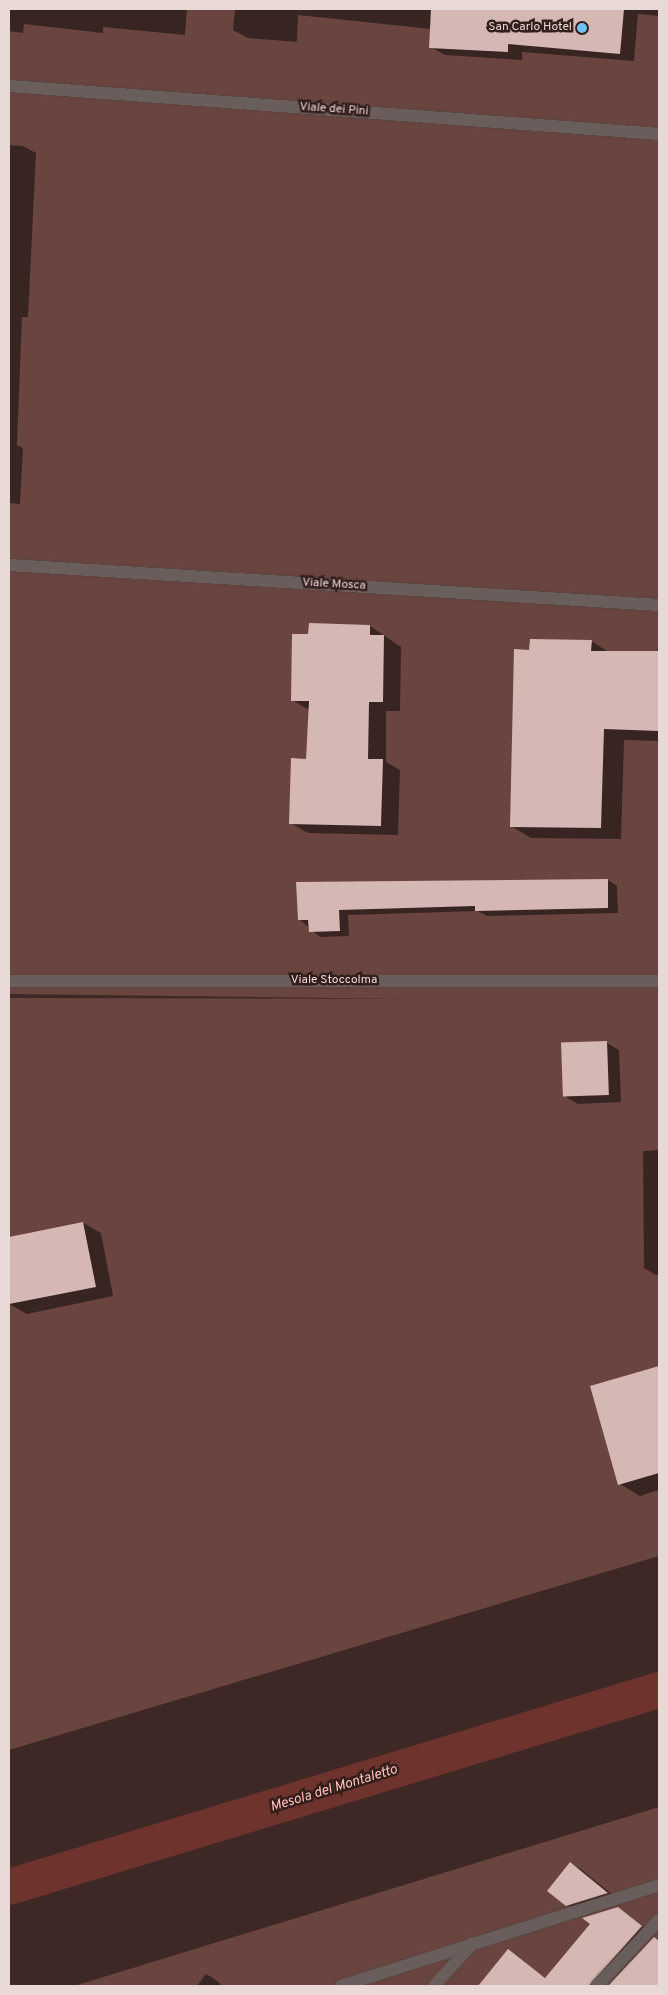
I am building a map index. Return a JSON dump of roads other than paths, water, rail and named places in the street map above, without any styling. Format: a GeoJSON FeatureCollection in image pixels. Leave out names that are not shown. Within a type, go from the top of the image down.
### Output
{"type":"FeatureCollection","features":[{"type":"Feature","properties":{"kind":"street","name":"Viale dei Pini"},"geometry":{"type":"LineString","coordinates":[[9,86],[659,134]]}},
{"type":"Feature","properties":{"kind":"street","name":"Viale Mosca"},"geometry":{"type":"LineString","coordinates":[[9,565],[659,605]]}},
{"type":"Feature","properties":{"kind":"street","name":"Viale Stoccolma"},"geometry":{"type":"LineString","coordinates":[[9,981],[659,981]]}},
{"type":"Feature","properties":{"kind":"street"},"geometry":{"type":"LineString","coordinates":[[341,1986],[659,1885]]}},
{"type":"Feature","properties":{"kind":"street"},"geometry":{"type":"LineString","coordinates":[[598,1986],[659,1920]]}},
{"type":"Feature","properties":{"kind":"street"},"geometry":{"type":"LineString","coordinates":[[434,1986],[473,1943]]}},
{"type":"Feature","properties":{"kind":"waterway","name":"Mesola del Montaletto"},"geometry":{"type":"LineString","coordinates":[[9,1887],[659,1690]]}},
{"type":"Feature","properties":{"kind":"place","name":"San Carlo Hotel"},"geometry":{"type":"Point","coordinates":[582,28]}}]}
